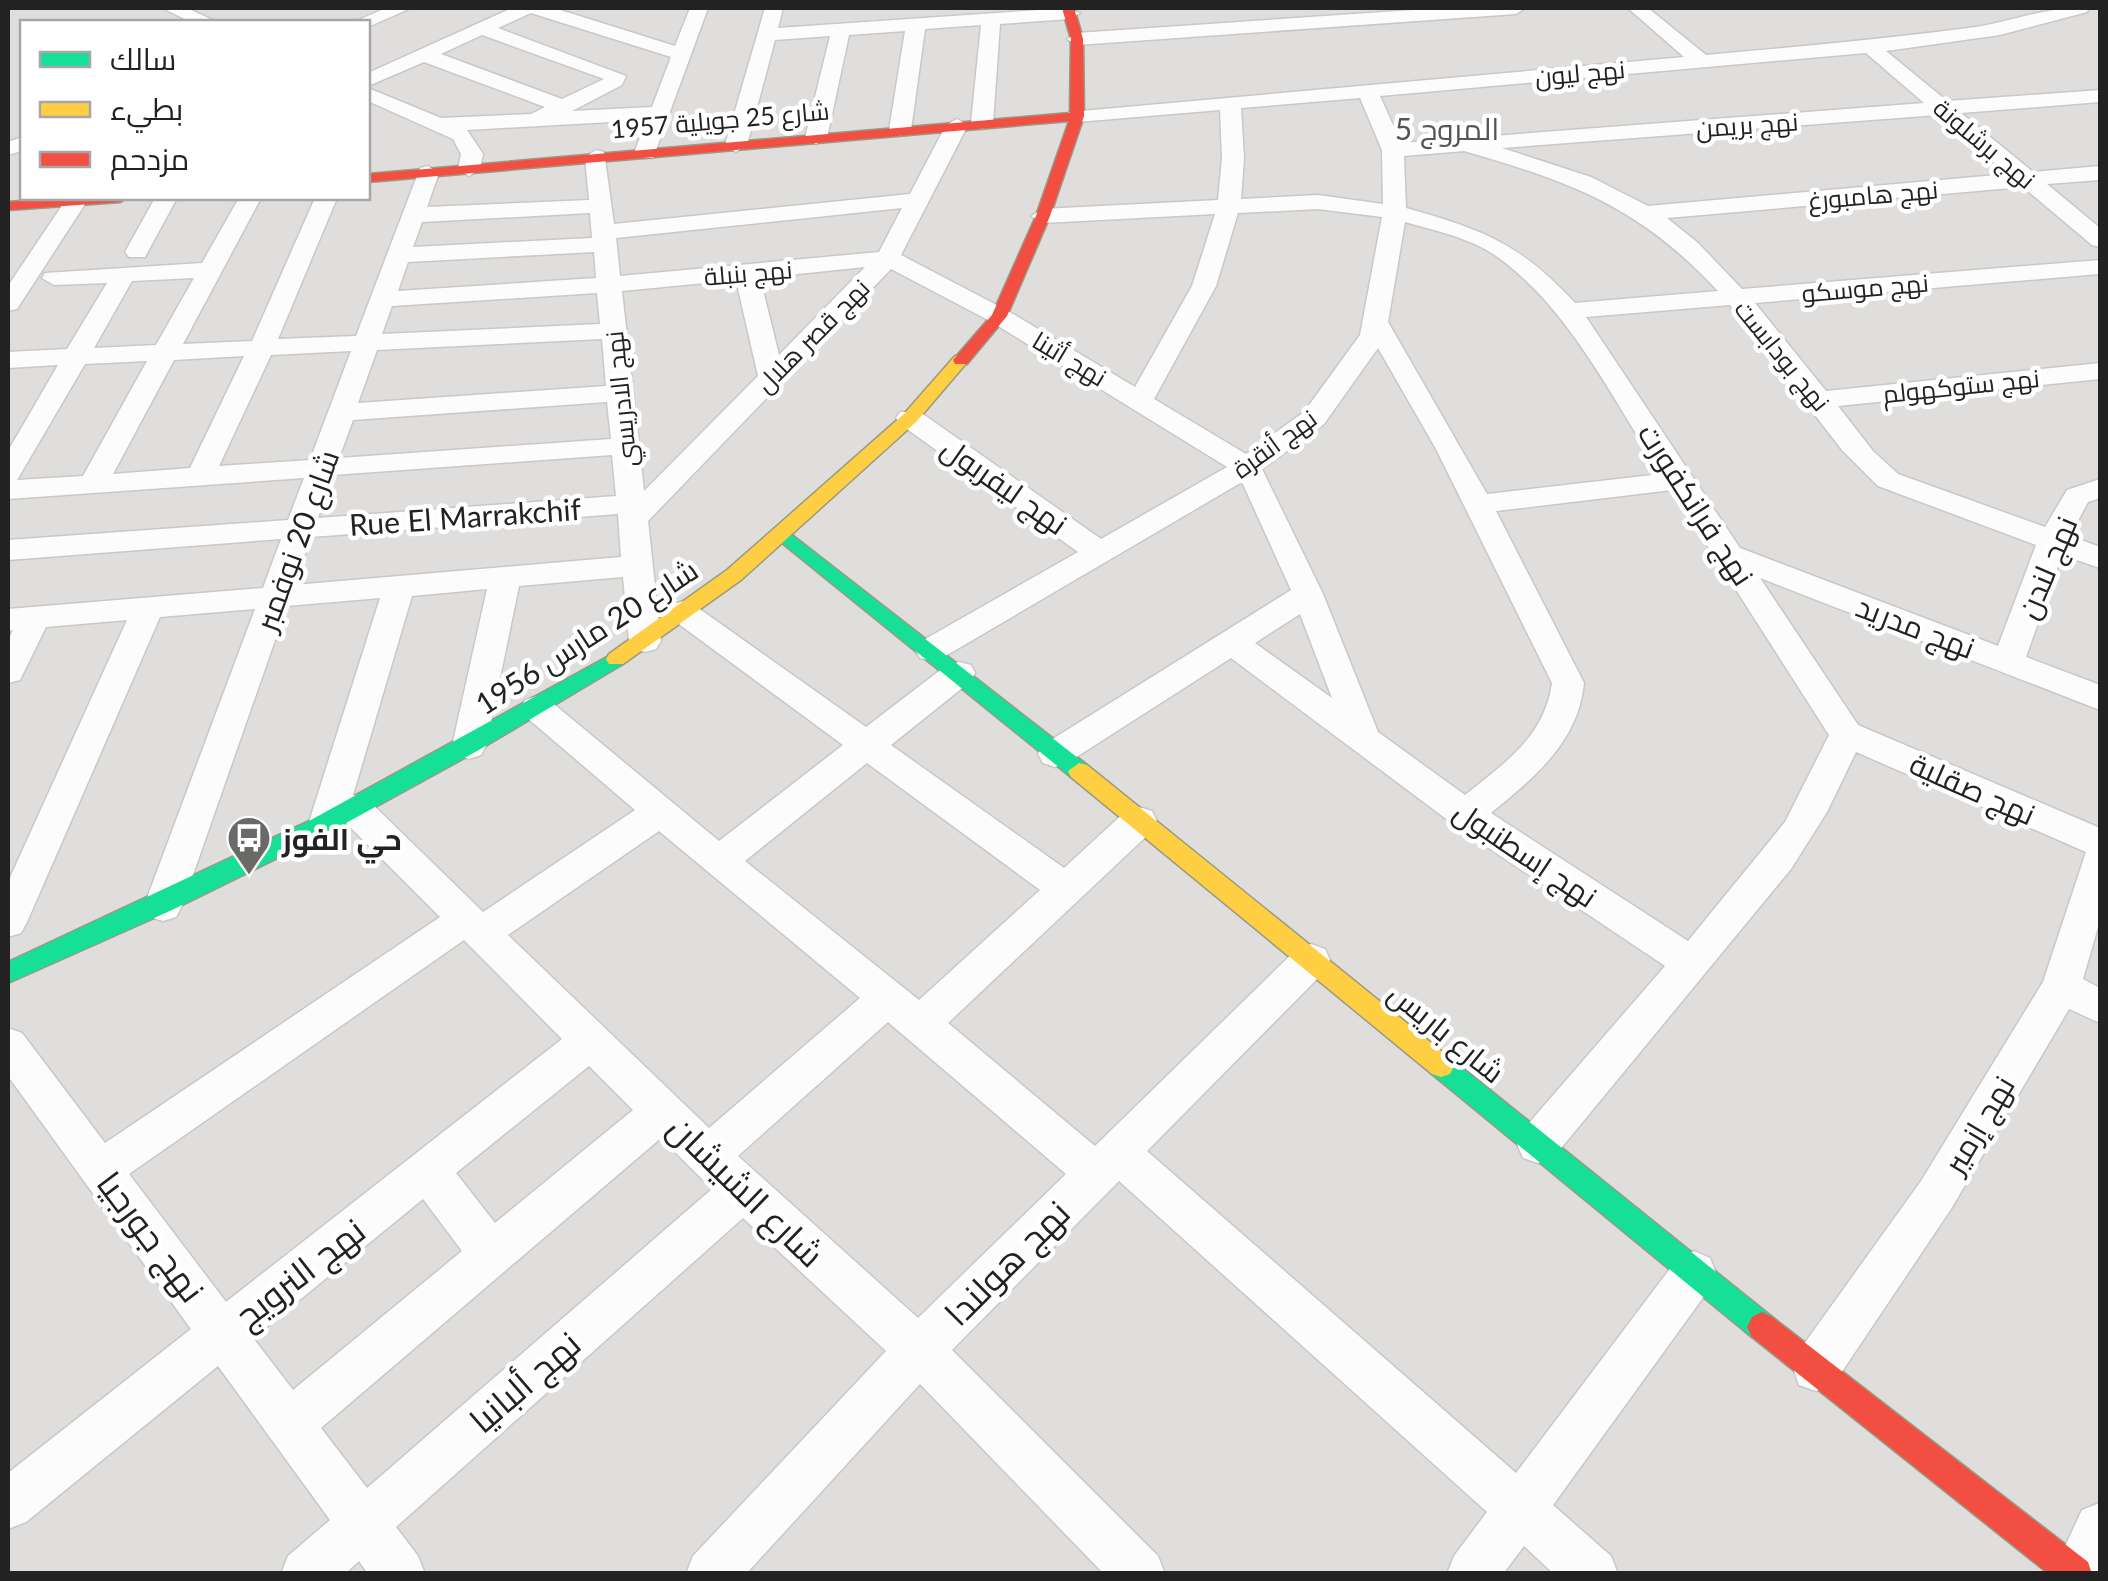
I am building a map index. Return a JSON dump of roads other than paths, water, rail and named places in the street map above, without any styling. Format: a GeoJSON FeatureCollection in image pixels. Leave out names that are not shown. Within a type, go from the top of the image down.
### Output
{"type":"FeatureCollection","features":[{"type":"Feature","properties":{"kind":"street"},"geometry":{"type":"LineString","coordinates":[[369,20],[402,8]]}},
{"type":"Feature","properties":{"kind":"street"},"geometry":{"type":"LineString","coordinates":[[370,79],[526,8]]}},
{"type":"Feature","properties":{"kind":"street"},"geometry":{"type":"LineString","coordinates":[[536,8],[680,54]]}},
{"type":"Feature","properties":{"kind":"street"},"geometry":{"type":"LineString","coordinates":[[645,153],[699,8]]}},
{"type":"Feature","properties":{"kind":"street"},"geometry":{"type":"LineString","coordinates":[[736,145],[774,8]]}},
{"type":"Feature","properties":{"kind":"street"},"geometry":{"type":"LineString","coordinates":[[1077,39],[1516,8]]}},
{"type":"Feature","properties":{"kind":"street"},"geometry":{"type":"LineString","coordinates":[[1637,8],[1701,61]]}},
{"type":"Feature","properties":{"kind":"street","name":"نهج ليون"},"geometry":{"type":"LineString","coordinates":[[1077,116],[1870,47],[2000,28],[2080,8]]}},
{"type":"Feature","properties":{"kind":"street"},"geometry":{"type":"LineString","coordinates":[[768,35],[1069,10]]}},
{"type":"Feature","properties":{"kind":"street","name":"شارع 20 مارس 1956"},"geometry":{"type":"LineString","coordinates":[[8,974],[163,906],[536,708],[645,641],[783,534],[910,418],[999,316],[1043,216],[1077,116],[1077,39],[1069,10]]}},
{"type":"Feature","properties":{"kind":"street"},"geometry":{"type":"LineString","coordinates":[[970,124],[990,19]]}},
{"type":"Feature","properties":{"kind":"street"},"geometry":{"type":"LineString","coordinates":[[900,130],[916,24]]}},
{"type":"Feature","properties":{"kind":"street"},"geometry":{"type":"LineString","coordinates":[[482,29],[616,76],[615,81],[540,118]]}},
{"type":"Feature","properties":{"kind":"street"},"geometry":{"type":"LineString","coordinates":[[816,138],[841,29]]}},
{"type":"Feature","properties":{"kind":"street","name":"نهج برشلونة"},"geometry":{"type":"LineString","coordinates":[[1870,47],[2100,240]]}},
{"type":"Feature","properties":{"kind":"street"},"geometry":{"type":"LineString","coordinates":[[424,55],[565,107]]}},
{"type":"Feature","properties":{"kind":"street","name":"نهج أنقرة"},"geometry":{"type":"LineString","coordinates":[[931,650],[1246,468],[1314,418],[1362,357],[1375,321],[1395,212],[1393,150],[1368,91]]}},
{"type":"Feature","properties":{"kind":"street"},"geometry":{"type":"LineString","coordinates":[[370,95],[461,136],[468,144],[470,169]]}},
{"type":"Feature","properties":{"kind":"street","name":"نهج بريمن"},"geometry":{"type":"LineString","coordinates":[[1519,151],[2100,96]]}},
{"type":"Feature","properties":{"kind":"street"},"geometry":{"type":"LineString","coordinates":[[1139,401],[1176,344],[1202,294],[1220,246],[1230,205],[1233,117],[1229,104]]}},
{"type":"Feature","properties":{"kind":"street"},"geometry":{"type":"LineString","coordinates":[[439,125],[658,113]]}},
{"type":"Feature","properties":{"kind":"street","name":"شارع 25 جويلية 1957"},"geometry":{"type":"LineString","coordinates":[[370,178],[1077,116]]}},
{"type":"Feature","properties":{"kind":"street","name":"نهج قصر هلال"},"geometry":{"type":"LineString","coordinates":[[632,512],[888,258],[918,200],[970,124]]}},
{"type":"Feature","properties":{"kind":"street","name":"نهج بودابست"},"geometry":{"type":"LineString","coordinates":[[1393,150],[1466,145],[1519,151],[1644,213],[1697,256],[1737,297],[1864,456],[1888,480],[2100,558]]}},
{"type":"Feature","properties":{"kind":"street","name":"نهج الادريسي"},"geometry":{"type":"LineString","coordinates":[[596,157],[645,641]]}},
{"type":"Feature","properties":{"kind":"street","name":"شارع 20 نوفمبر"},"geometry":{"type":"LineString","coordinates":[[163,906],[428,173]]}},
{"type":"Feature","properties":{"kind":"street","name":"نهج هامبورغ"},"geometry":{"type":"LineString","coordinates":[[1644,213],[2100,174]]}},
{"type":"Feature","properties":{"kind":"street"},"geometry":{"type":"LineString","coordinates":[[8,206],[91,200]]}},
{"type":"Feature","properties":{"kind":"street"},"geometry":{"type":"LineString","coordinates":[[8,474],[165,200]]}},
{"type":"Feature","properties":{"kind":"street"},"geometry":{"type":"LineString","coordinates":[[93,484],[249,200]]}},
{"type":"Feature","properties":{"kind":"street"},"geometry":{"type":"LineString","coordinates":[[201,476],[325,200]]}},
{"type":"Feature","properties":{"kind":"street"},"geometry":{"type":"LineString","coordinates":[[399,255],[603,227],[918,200]]}},
{"type":"Feature","properties":{"kind":"street"},"geometry":{"type":"LineString","coordinates":[[8,304],[46,268],[76,201]]}},
{"type":"Feature","properties":{"kind":"street","name":"نهج فرانكفورت"},"geometry":{"type":"LineString","coordinates":[[1043,216],[1318,202],[1395,212],[1466,232],[1505,252],[1569,311],[1846,734]]}},
{"type":"Feature","properties":{"kind":"street"},"geometry":{"type":"LineString","coordinates":[[415,215],[603,227]]}},
{"type":"Feature","properties":{"kind":"street","name":"نهج بنبلة"},"geometry":{"type":"LineString","coordinates":[[384,299],[608,285],[888,258]]}},
{"type":"Feature","properties":{"kind":"street","name":"نهج أثينا"},"geometry":{"type":"LineString","coordinates":[[888,258],[999,316],[1246,468]]}},
{"type":"Feature","properties":{"kind":"street"},"geometry":{"type":"LineString","coordinates":[[8,260],[46,268],[131,263],[212,270]]}},
{"type":"Feature","properties":{"kind":"street","name":"نهج موسكو"},"geometry":{"type":"LineString","coordinates":[[1569,311],[2100,268]]}},
{"type":"Feature","properties":{"kind":"street"},"geometry":{"type":"LineString","coordinates":[[747,272],[771,376]]}},
{"type":"Feature","properties":{"kind":"street"},"geometry":{"type":"LineString","coordinates":[[1375,321],[1478,504],[1568,683],[1568,706],[1554,732],[1466,814]]}},
{"type":"Feature","properties":{"kind":"street"},"geometry":{"type":"LineString","coordinates":[[8,360],[613,331]]}},
{"type":"Feature","properties":{"kind":"street","name":"نهج ستوكهولم"},"geometry":{"type":"LineString","coordinates":[[1821,400],[2100,370]]}},
{"type":"Feature","properties":{"kind":"street"},"geometry":{"type":"LineString","coordinates":[[343,412],[619,393]]}},
{"type":"Feature","properties":{"kind":"street","name":"نهج ليفربول"},"geometry":{"type":"LineString","coordinates":[[910,418],[1100,552]]}},
{"type":"Feature","properties":{"kind":"street"},"geometry":{"type":"LineString","coordinates":[[8,490],[625,446]]}},
{"type":"Feature","properties":{"kind":"street"},"geometry":{"type":"LineString","coordinates":[[1246,468],[1263,493],[1308,594],[1364,739]]}},
{"type":"Feature","properties":{"kind":"street"},"geometry":{"type":"LineString","coordinates":[[1478,504],[1682,480]]}},
{"type":"Feature","properties":{"kind":"street","name":"نهج لندن"},"geometry":{"type":"LineString","coordinates":[[2009,662],[2052,542],[2077,496],[2100,488]]}},
{"type":"Feature","properties":{"kind":"street","name":"Rue El Marrakchif"},"geometry":{"type":"LineString","coordinates":[[8,550],[298,528],[632,512]]}},
{"type":"Feature","properties":{"kind":"street","name":"شارع باريس"},"geometry":{"type":"LineString","coordinates":[[783,534],[931,650],[1694,1273],[2077,1574]]}},
{"type":"Feature","properties":{"kind":"street","name":"نهج مدريد"},"geometry":{"type":"LineString","coordinates":[[1732,556],[2100,698]]}},
{"type":"Feature","properties":{"kind":"street"},"geometry":{"type":"LineString","coordinates":[[8,672],[21,619],[638,566]]}},
{"type":"Feature","properties":{"kind":"street"},"geometry":{"type":"LineString","coordinates":[[469,746],[505,578]]}},
{"type":"Feature","properties":{"kind":"street"},"geometry":{"type":"LineString","coordinates":[[340,815],[399,588]]}},
{"type":"Feature","properties":{"kind":"street"},"geometry":{"type":"LineString","coordinates":[[1055,754],[1308,594]]}},
{"type":"Feature","properties":{"kind":"street"},"geometry":{"type":"LineString","coordinates":[[8,922],[148,609]]}},
{"type":"Feature","properties":{"kind":"street"},"geometry":{"type":"LineString","coordinates":[[683,612],[1065,889]]}},
{"type":"Feature","properties":{"kind":"street","name":"نهج إسطنبول"},"geometry":{"type":"LineString","coordinates":[[1233,643],[1466,814],[1691,964]]}},
{"type":"Feature","properties":{"kind":"street"},"geometry":{"type":"LineString","coordinates":[[718,860],[958,673]]}},
{"type":"Feature","properties":{"kind":"street"},"geometry":{"type":"LineString","coordinates":[[536,708],[658,813],[920,1024],[1106,1162],[1522,1509],[1593,1574]]}},
{"type":"Feature","properties":{"kind":"street"},"geometry":{"type":"LineString","coordinates":[[1538,1144],[1740,912],[1788,848],[1828,782],[1846,734]]}},
{"type":"Feature","properties":{"kind":"street","name":"نهج صقلية"},"geometry":{"type":"LineString","coordinates":[[1846,734],[2100,843]]}},
{"type":"Feature","properties":{"kind":"street"},"geometry":{"type":"LineString","coordinates":[[102,1169],[472,927],[658,813]]}},
{"type":"Feature","properties":{"kind":"street","name":"شارع الشيشان"},"geometry":{"type":"LineString","coordinates":[[340,815],[472,927],[743,1190],[919,1350],[1140,1574]]}},
{"type":"Feature","properties":{"kind":"street"},"geometry":{"type":"LineString","coordinates":[[920,1024],[1139,821]]}},
{"type":"Feature","properties":{"kind":"street","name":"نهج إزمير"},"geometry":{"type":"LineString","coordinates":[[1816,1368],[1936,1195],[2061,988],[2100,860]]}},
{"type":"Feature","properties":{"kind":"street","name":"نهج هولندا"},"geometry":{"type":"LineString","coordinates":[[711,1574],[919,1350],[1310,960]]}},
{"type":"Feature","properties":{"kind":"street"},"geometry":{"type":"LineString","coordinates":[[2061,988],[2100,1006]]}},
{"type":"Feature","properties":{"kind":"street"},"geometry":{"type":"LineString","coordinates":[[709,1155],[889,997]]}},
{"type":"Feature","properties":{"kind":"street","name":"نهج النرويج"},"geometry":{"type":"LineString","coordinates":[[8,1504],[591,1040]]}},
{"type":"Feature","properties":{"kind":"street","name":"نهج جورجيا"},"geometry":{"type":"LineString","coordinates":[[8,1045],[400,1574]]}},
{"type":"Feature","properties":{"kind":"street"},"geometry":{"type":"LineString","coordinates":[[290,1423],[662,1110]]}},
{"type":"Feature","properties":{"kind":"street"},"geometry":{"type":"LineString","coordinates":[[427,1170],[491,1254]]}},
{"type":"Feature","properties":{"kind":"street","name":"نهج ألبانيا"},"geometry":{"type":"LineString","coordinates":[[306,1574],[743,1190]]}},
{"type":"Feature","properties":{"kind":"street"},"geometry":{"type":"LineString","coordinates":[[1472,1574],[1694,1273]]}},
{"type":"Feature","properties":{"kind":"street"},"geometry":{"type":"LineString","coordinates":[[2077,1574],[2100,1528]]}},
{"type":"Feature","properties":{"kind":"place","name":"حي الفوز"},"geometry":{"type":"Point","coordinates":[249,876]}},
{"type":"Feature","properties":{"kind":"district","name":"المروج 5"},"geometry":{"type":"Point","coordinates":[1447,128]}}]}
